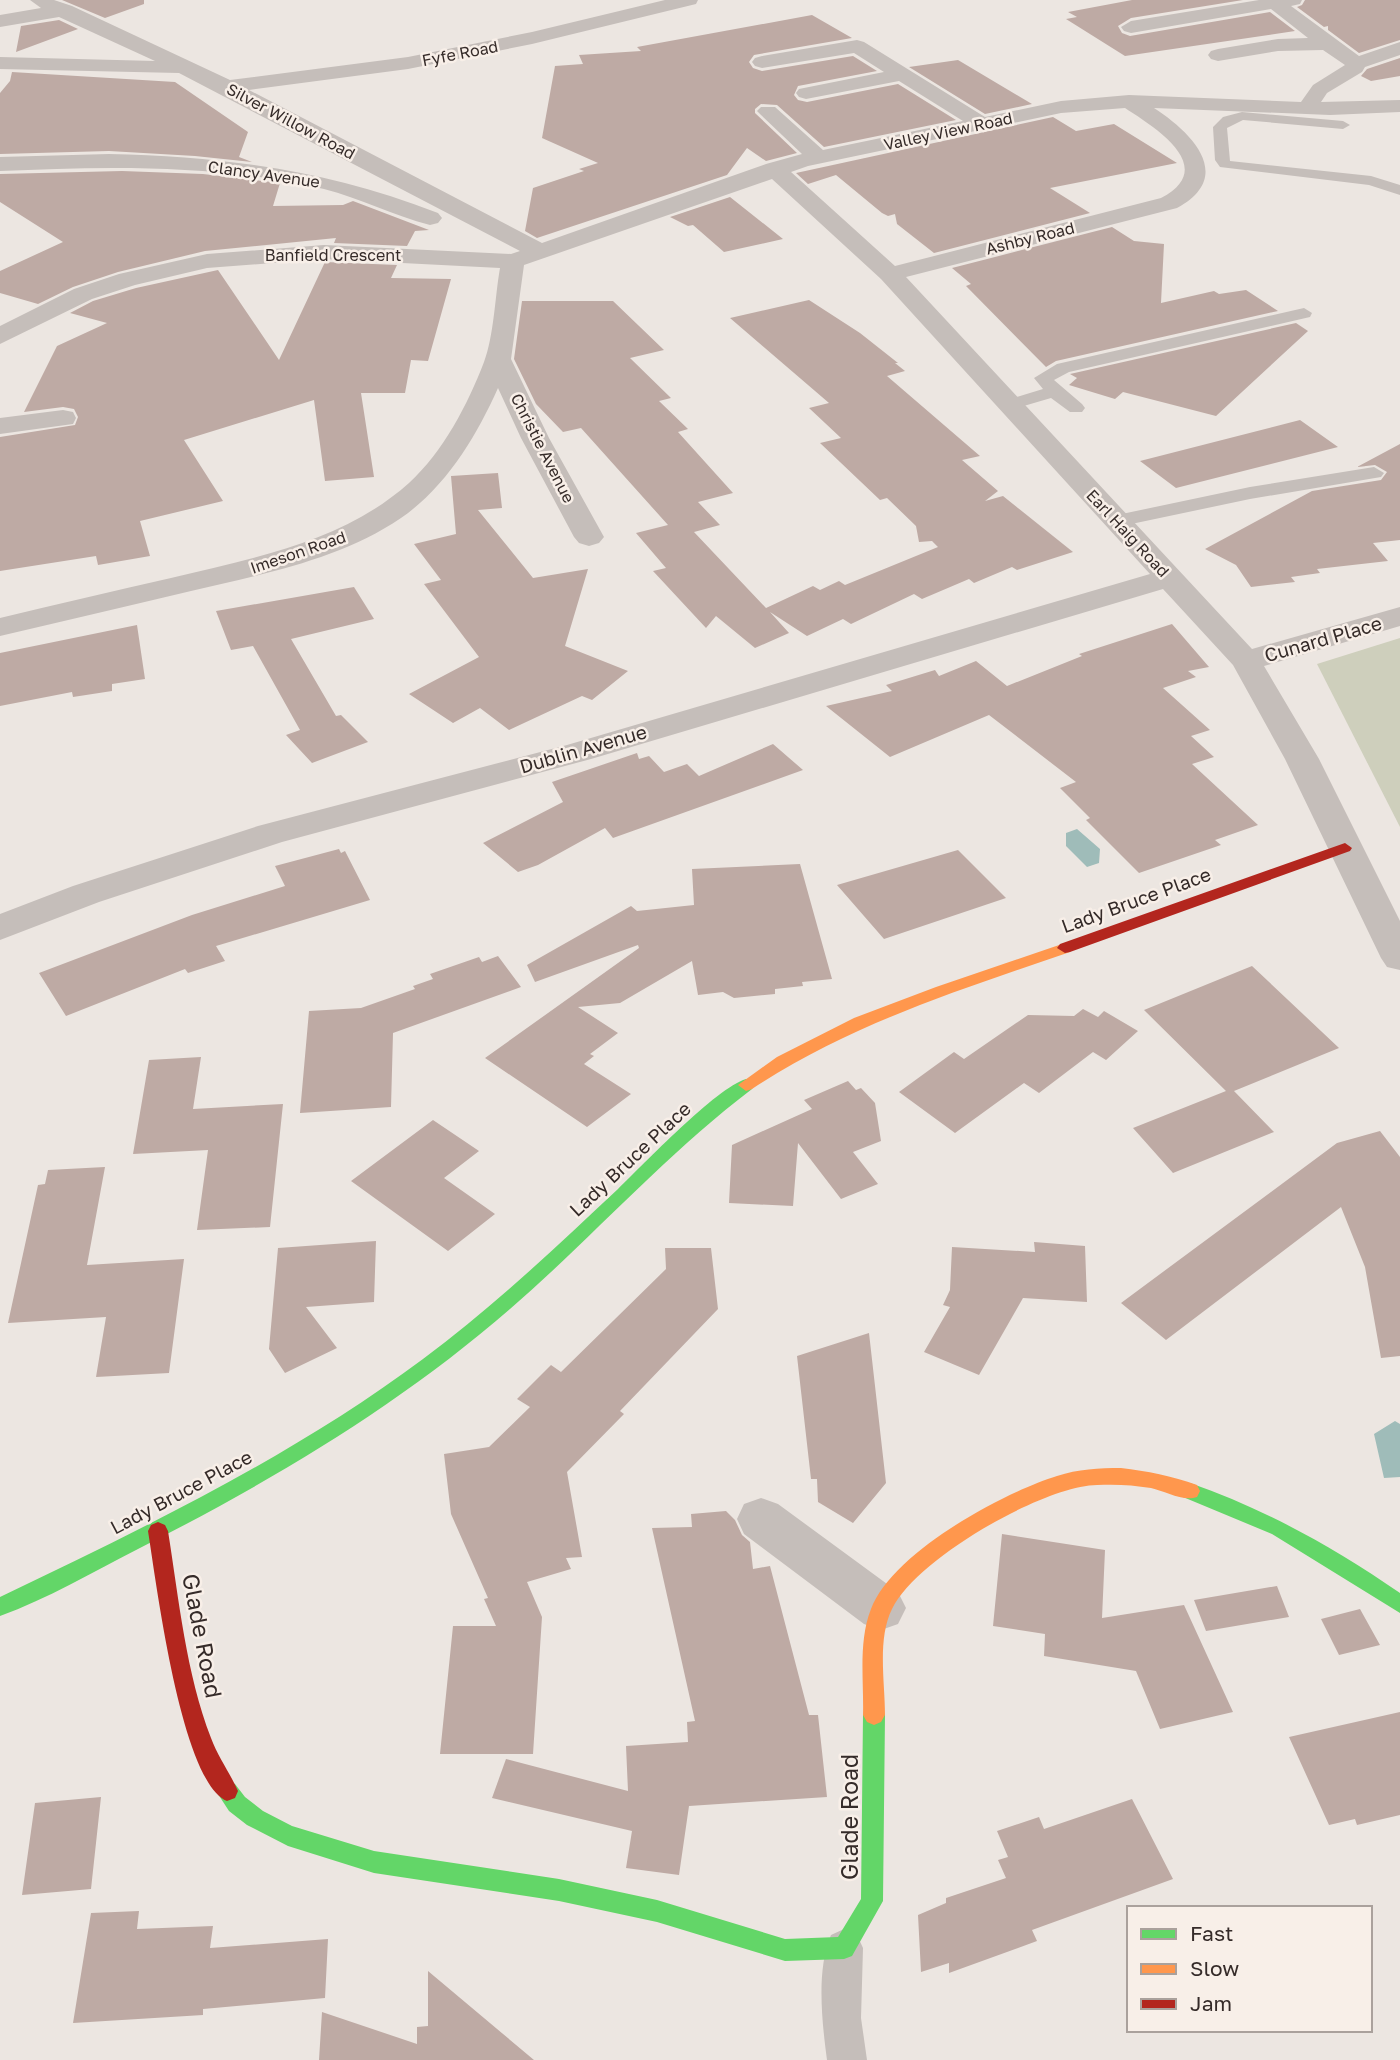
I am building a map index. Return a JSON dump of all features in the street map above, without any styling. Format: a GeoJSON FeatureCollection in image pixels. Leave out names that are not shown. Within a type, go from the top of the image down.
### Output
{"type":"FeatureCollection","features":[{"type":"Feature","properties":{"kind":"street","name":"Silver Willow Road"},"geometry":{"type":"LineString","coordinates":[[39,0],[227,86],[526,256]]}},
{"type":"Feature","properties":{"kind":"street","name":"Fyfe Road"},"geometry":{"type":"LineString","coordinates":[[227,86],[420,61],[664,3],[689,0]]}},
{"type":"Feature","properties":{"kind":"street"},"geometry":{"type":"LineString","coordinates":[[1131,27],[1284,1],[1327,44],[1356,63],[1400,48]]}},
{"type":"Feature","properties":{"kind":"street"},"geometry":{"type":"LineString","coordinates":[[0,21],[65,10]]}},
{"type":"Feature","properties":{"kind":"street"},"geometry":{"type":"LineString","coordinates":[[1218,55],[1284,44],[1327,44]]}},
{"type":"Feature","properties":{"kind":"street"},"geometry":{"type":"LineString","coordinates":[[762,62],[854,45],[982,124]]}},
{"type":"Feature","properties":{"kind":"street"},"geometry":{"type":"LineString","coordinates":[[0,63],[186,68]]}},
{"type":"Feature","properties":{"kind":"street"},"geometry":{"type":"LineString","coordinates":[[1307,108],[1320,89],[1354,68],[1356,63]]}},
{"type":"Feature","properties":{"kind":"street"},"geometry":{"type":"LineString","coordinates":[[806,93],[904,74]]}},
{"type":"Feature","properties":{"kind":"street","name":"Valley View Road"},"geometry":{"type":"LineString","coordinates":[[526,256],[774,169],[818,157],[1061,107],[1129,101],[1240,110],[1373,109],[1400,106]]}},
{"type":"Feature","properties":{"kind":"street","name":"Ashby Road"},"geometry":{"type":"LineString","coordinates":[[890,274],[1169,203],[1181,197],[1193,183],[1196,165],[1190,149],[1180,138],[1129,101]]}},
{"type":"Feature","properties":{"kind":"street"},"geometry":{"type":"LineString","coordinates":[[928,112],[955,106]]}},
{"type":"Feature","properties":{"kind":"street"},"geometry":{"type":"LineString","coordinates":[[1373,109],[1400,130]]}},
{"type":"Feature","properties":{"kind":"street"},"geometry":{"type":"LineString","coordinates":[[768,111],[818,157]]}},
{"type":"Feature","properties":{"kind":"street","name":"Clancy Avenue"},"geometry":{"type":"LineString","coordinates":[[0,164],[152,162],[227,167],[293,176],[360,191],[526,256]]}},
{"type":"Feature","properties":{"kind":"street","name":"Earl Haig Road"},"geometry":{"type":"LineString","coordinates":[[774,169],[890,274],[1246,662],[1302,759],[1400,958]]}},
{"type":"Feature","properties":{"kind":"street","name":"Banfield Crescent"},"geometry":{"type":"LineString","coordinates":[[0,336],[83,294],[141,276],[206,261],[257,255],[324,252],[526,256]]}},
{"type":"Feature","properties":{"kind":"street","name":"Imeson Road"},"geometry":{"type":"LineString","coordinates":[[0,627],[247,569],[310,551],[360,530],[391,511],[421,487],[450,453],[480,401],[498,359],[526,256]]}},
{"type":"Feature","properties":{"kind":"street","name":"Christie Avenue"},"geometry":{"type":"LineString","coordinates":[[498,359],[535,438],[589,537]]}},
{"type":"Feature","properties":{"kind":"street"},"geometry":{"type":"LineString","coordinates":[[0,426],[63,418]]}},
{"type":"Feature","properties":{"kind":"street","name":"Dublin Avenue"},"geometry":{"type":"LineString","coordinates":[[0,928],[86,894],[270,834],[579,752],[1169,578]]}},
{"type":"Feature","properties":{"kind":"street","name":"Cunard Place"},"geometry":{"type":"LineString","coordinates":[[1246,662],[1400,616]]}},
{"type":"Feature","properties":{"kind":"street","name":"Lady Bruce Place"},"geometry":{"type":"LineString","coordinates":[[0,1608],[158,1531],[358,1415],[430,1364],[548,1266],[715,1107],[772,1066],[859,1022],[1345,848]]}},
{"type":"Feature","properties":{"kind":"street","name":"Glade Road"},"geometry":{"type":"LineString","coordinates":[[158,1531],[185,1684],[205,1749],[222,1784],[237,1804],[256,1818],[288,1835],[374,1862],[571,1892],[657,1911],[785,1950],[844,1948],[872,1901],[874,1644],[881,1608],[906,1576],[923,1560],[989,1514],[1059,1481],[1112,1474],[1145,1477],[1187,1490],[1279,1528],[1343,1565],[1400,1604]]}},
{"type":"Feature","properties":{"kind":"street"},"geometry":{"type":"LineString","coordinates":[[761,1519],[881,1608]]}},
{"type":"Feature","properties":{"kind":"lane"},"geometry":{"type":"LineString","coordinates":[[1343,125],[1240,110],[1220,127],[1221,153],[1225,164],[1371,181],[1400,190]]}},
{"type":"Feature","properties":{"kind":"lane"},"geometry":{"type":"LineString","coordinates":[[1076,408],[1054,391],[1044,378],[1063,368],[1304,313]]}},
{"type":"Feature","properties":{"kind":"lane"},"geometry":{"type":"LineString","coordinates":[[1010,405],[1054,391]]}},
{"type":"Feature","properties":{"kind":"lane"},"geometry":{"type":"LineString","coordinates":[[1117,521],[1250,493],[1374,474]]}},
{"type":"Feature","properties":{"kind":"lane"},"geometry":{"type":"LineString","coordinates":[[844,1948],[841,2018],[847,2060]]}},
{"type":"Feature","properties":{"kind":"green space"},"geometry":{"type":"Polygon","coordinates":[[[1400,638],[1400,827],[1317,664],[1400,638]]]}},
{"type":"Feature","properties":{"kind":"water"},"geometry":{"type":"Polygon","coordinates":[[[1077,829],[1100,849],[1099,863],[1087,867],[1066,846],[1066,833],[1077,829]]]}},
{"type":"Feature","properties":{"kind":"water"},"geometry":{"type":"Polygon","coordinates":[[[1395,1421],[1400,1424],[1400,1477],[1384,1478],[1374,1434],[1395,1421]]]}},
{"type":"Feature","properties":{"kind":"building"},"geometry":{"type":"Polygon","coordinates":[[[62,0],[144,0],[144,4],[105,18],[62,0]]]}},
{"type":"Feature","properties":{"kind":"building"},"geometry":{"type":"Polygon","coordinates":[[[1132,0],[1243,0],[1131,18],[1118,26],[1122,33],[1130,36],[1270,12],[1295,31],[1125,56],[1066,19],[1077,17],[1068,12],[1132,0]]]}},
{"type":"Feature","properties":{"kind":"building"},"geometry":{"type":"Polygon","coordinates":[[[1305,0],[1400,0],[1400,40],[1359,53],[1328,30],[1328,26],[1324,27],[1297,7],[1305,0]]]}},
{"type":"Feature","properties":{"kind":"building"},"geometry":{"type":"Polygon","coordinates":[[[812,15],[852,38],[754,55],[749,62],[753,68],[762,71],[853,56],[877,71],[798,86],[794,95],[798,100],[807,102],[898,84],[956,120],[824,147],[777,105],[761,104],[755,109],[755,113],[797,153],[766,161],[747,148],[727,175],[537,238],[525,231],[533,188],[584,171],[579,169],[598,163],[542,138],[555,66],[583,64],[579,55],[641,51],[637,47],[812,15]]]}},
{"type":"Feature","properties":{"kind":"building"},"geometry":{"type":"Polygon","coordinates":[[[59,20],[78,29],[16,52],[21,26],[59,20]]]}},
{"type":"Feature","properties":{"kind":"building"},"geometry":{"type":"Polygon","coordinates":[[[1400,58],[1400,76],[1371,81],[1361,76],[1367,69],[1400,58]]]}},
{"type":"Feature","properties":{"kind":"building"},"geometry":{"type":"Polygon","coordinates":[[[958,60],[1032,104],[985,114],[909,67],[958,60]]]}},
{"type":"Feature","properties":{"kind":"building"},"geometry":{"type":"Polygon","coordinates":[[[12,72],[175,82],[248,132],[239,157],[252,162],[109,151],[0,154],[0,93],[10,81],[12,72]]]}},
{"type":"Feature","properties":{"kind":"building"},"geometry":{"type":"Polygon","coordinates":[[[1053,117],[1076,131],[1114,124],[1177,163],[1050,188],[1090,213],[934,253],[897,224],[895,214],[888,216],[882,213],[836,175],[808,184],[796,173],[1053,117]]]}},
{"type":"Feature","properties":{"kind":"building"},"geometry":{"type":"Polygon","coordinates":[[[122,171],[203,174],[280,183],[273,206],[343,205],[353,201],[429,230],[415,231],[407,246],[334,243],[336,238],[205,251],[118,272],[73,287],[38,304],[0,293],[0,271],[63,242],[0,202],[0,174],[122,171]]]}},
{"type":"Feature","properties":{"kind":"building"},"geometry":{"type":"Polygon","coordinates":[[[730,197],[783,239],[724,252],[693,225],[688,226],[670,217],[730,197]]]}},
{"type":"Feature","properties":{"kind":"building"},"geometry":{"type":"Polygon","coordinates":[[[1112,227],[1134,241],[1164,244],[1161,303],[1214,291],[1219,294],[1246,290],[1278,311],[1056,361],[1046,367],[966,286],[971,284],[952,268],[1112,227]]]}},
{"type":"Feature","properties":{"kind":"building"},"geometry":{"type":"Polygon","coordinates":[[[325,262],[397,265],[391,278],[451,279],[428,361],[411,360],[405,393],[361,393],[374,477],[325,481],[314,400],[184,440],[223,501],[140,521],[150,556],[98,565],[96,556],[0,571],[0,437],[75,425],[78,417],[74,409],[63,407],[24,412],[57,346],[107,323],[70,313],[93,301],[136,288],[218,270],[279,360],[325,262]]]}},
{"type":"Feature","properties":{"kind":"building"},"geometry":{"type":"Polygon","coordinates":[[[809,300],[860,333],[898,363],[895,363],[905,371],[887,376],[980,456],[962,460],[998,491],[985,501],[1003,496],[1073,552],[1017,570],[1012,567],[974,583],[969,579],[922,599],[914,594],[851,624],[843,619],[807,636],[770,612],[789,633],[755,648],[716,616],[706,628],[653,571],[666,568],[636,533],[668,525],[581,428],[563,432],[536,404],[514,359],[522,301],[613,301],[664,350],[630,358],[671,398],[659,401],[688,429],[678,432],[733,493],[698,502],[720,525],[694,532],[766,608],[813,586],[820,590],[839,581],[845,585],[938,547],[932,541],[919,542],[916,526],[887,498],[880,500],[820,443],[841,438],[809,408],[829,403],[730,318],[809,300]]]}},
{"type":"Feature","properties":{"kind":"building"},"geometry":{"type":"Polygon","coordinates":[[[1296,323],[1308,331],[1216,416],[1123,392],[1115,399],[1069,385],[1077,378],[1070,374],[1296,323]]]}},
{"type":"Feature","properties":{"kind":"building"},"geometry":{"type":"Polygon","coordinates":[[[1300,420],[1338,447],[1176,488],[1140,461],[1300,420]]]}},
{"type":"Feature","properties":{"kind":"building"},"geometry":{"type":"Polygon","coordinates":[[[1400,444],[1400,540],[1373,543],[1388,561],[1317,569],[1320,573],[1291,577],[1295,582],[1251,587],[1236,565],[1205,549],[1312,491],[1381,480],[1387,472],[1375,465],[1357,467],[1400,444]]]}},
{"type":"Feature","properties":{"kind":"building"},"geometry":{"type":"Polygon","coordinates":[[[498,473],[502,508],[478,510],[533,578],[588,569],[565,646],[628,671],[592,700],[582,696],[509,730],[480,708],[453,723],[409,694],[479,657],[424,584],[441,580],[414,544],[456,534],[451,476],[498,473]]]}},
{"type":"Feature","properties":{"kind":"building"},"geometry":{"type":"Polygon","coordinates":[[[354,587],[374,619],[291,639],[336,716],[341,715],[368,742],[312,763],[286,735],[300,730],[253,646],[231,650],[216,611],[354,587]]]}},
{"type":"Feature","properties":{"kind":"building"},"geometry":{"type":"Polygon","coordinates":[[[1172,624],[1209,667],[1188,671],[1196,677],[1163,688],[1210,730],[1191,736],[1214,757],[1192,764],[1258,825],[1215,840],[1221,845],[1139,873],[1086,820],[1090,818],[1060,788],[1076,782],[989,715],[890,757],[826,706],[892,691],[886,685],[935,670],[939,676],[976,661],[1007,686],[1082,656],[1079,654],[1172,624]]]}},
{"type":"Feature","properties":{"kind":"building"},"geometry":{"type":"Polygon","coordinates":[[[137,625],[145,679],[112,684],[112,691],[73,697],[72,692],[0,706],[0,653],[137,625]]]}},
{"type":"Feature","properties":{"kind":"building"},"geometry":{"type":"Polygon","coordinates":[[[773,744],[803,770],[613,838],[605,828],[538,865],[518,872],[483,843],[563,802],[552,782],[637,753],[639,759],[649,756],[664,772],[687,764],[699,776],[773,744]]]}},
{"type":"Feature","properties":{"kind":"building"},"geometry":{"type":"Polygon","coordinates":[[[339,849],[341,853],[345,851],[370,900],[216,946],[225,961],[188,973],[185,969],[66,1016],[39,973],[192,915],[285,886],[275,866],[339,849]]]}},
{"type":"Feature","properties":{"kind":"building"},"geometry":{"type":"Polygon","coordinates":[[[958,850],[1006,898],[884,939],[837,885],[958,850]]]}},
{"type":"Feature","properties":{"kind":"building"},"geometry":{"type":"Polygon","coordinates":[[[800,864],[832,979],[802,982],[803,986],[775,989],[775,994],[734,998],[723,992],[698,995],[692,961],[620,1003],[578,1007],[618,1033],[590,1054],[594,1056],[584,1064],[631,1094],[587,1127],[485,1058],[639,948],[638,945],[535,982],[527,965],[631,906],[637,911],[694,905],[692,869],[800,864]]]}},
{"type":"Feature","properties":{"kind":"building"},"geometry":{"type":"Polygon","coordinates":[[[498,956],[521,987],[393,1033],[391,1107],[300,1113],[309,1011],[361,1008],[415,989],[413,986],[433,979],[430,974],[479,957],[482,962],[498,956]]]}},
{"type":"Feature","properties":{"kind":"building"},"geometry":{"type":"Polygon","coordinates":[[[1252,966],[1339,1048],[1234,1091],[1274,1132],[1173,1173],[1133,1128],[1226,1091],[1144,1010],[1252,966]]]}},
{"type":"Feature","properties":{"kind":"building"},"geometry":{"type":"Polygon","coordinates":[[[1083,1009],[1098,1017],[1104,1011],[1138,1031],[1106,1060],[1093,1052],[1039,1093],[1024,1083],[955,1133],[899,1092],[954,1052],[964,1059],[1028,1015],[1074,1016],[1083,1009]]]}},
{"type":"Feature","properties":{"kind":"building"},"geometry":{"type":"Polygon","coordinates":[[[201,1057],[193,1109],[283,1104],[270,1227],[197,1230],[208,1150],[133,1154],[149,1060],[201,1057]]]}},
{"type":"Feature","properties":{"kind":"building"},"geometry":{"type":"Polygon","coordinates":[[[848,1081],[856,1090],[861,1088],[875,1103],[881,1141],[853,1152],[878,1184],[841,1199],[798,1143],[793,1206],[729,1203],[732,1145],[812,1109],[804,1100],[848,1081]]]}},
{"type":"Feature","properties":{"kind":"building"},"geometry":{"type":"Polygon","coordinates":[[[433,1120],[479,1151],[444,1178],[495,1214],[448,1251],[351,1181],[433,1120]]]}},
{"type":"Feature","properties":{"kind":"building"},"geometry":{"type":"Polygon","coordinates":[[[1380,1131],[1400,1157],[1400,1356],[1381,1358],[1365,1267],[1341,1207],[1166,1340],[1121,1303],[1337,1143],[1380,1131]]]}},
{"type":"Feature","properties":{"kind":"building"},"geometry":{"type":"Polygon","coordinates":[[[105,1167],[87,1265],[184,1259],[169,1373],[96,1377],[106,1317],[8,1323],[38,1185],[45,1184],[48,1170],[105,1167]]]}},
{"type":"Feature","properties":{"kind":"building"},"geometry":{"type":"Polygon","coordinates":[[[376,1241],[374,1302],[306,1307],[337,1348],[285,1373],[269,1349],[278,1248],[376,1241]]]}},
{"type":"Feature","properties":{"kind":"building"},"geometry":{"type":"Polygon","coordinates":[[[1034,1242],[1085,1246],[1087,1302],[1023,1298],[979,1375],[924,1352],[950,1307],[943,1305],[950,1290],[952,1247],[1035,1252],[1034,1242]]]}},
{"type":"Feature","properties":{"kind":"building"},"geometry":{"type":"Polygon","coordinates":[[[665,1248],[711,1248],[718,1309],[620,1411],[624,1414],[567,1472],[582,1557],[566,1558],[571,1569],[527,1582],[542,1617],[533,1754],[440,1754],[453,1626],[496,1626],[484,1599],[488,1598],[451,1514],[444,1454],[489,1447],[530,1407],[517,1399],[551,1365],[561,1372],[666,1269],[665,1248]]]}},
{"type":"Feature","properties":{"kind":"building"},"geometry":{"type":"Polygon","coordinates":[[[869,1333],[886,1483],[853,1523],[818,1502],[817,1479],[811,1479],[797,1356],[869,1333]]]}},
{"type":"Feature","properties":{"kind":"building"},"geometry":{"type":"Polygon","coordinates":[[[726,1511],[750,1542],[753,1569],[770,1566],[809,1715],[818,1715],[827,1797],[689,1806],[679,1875],[626,1868],[632,1831],[492,1798],[506,1759],[628,1791],[626,1746],[688,1742],[687,1722],[695,1721],[652,1528],[692,1527],[691,1514],[726,1511]]]}},
{"type":"Feature","properties":{"kind":"building"},"geometry":{"type":"Polygon","coordinates":[[[1002,1534],[1105,1550],[1102,1618],[1184,1605],[1233,1712],[1160,1729],[1136,1671],[1044,1656],[1045,1634],[993,1626],[1002,1534]]]}},
{"type":"Feature","properties":{"kind":"building"},"geometry":{"type":"Polygon","coordinates":[[[1277,1586],[1289,1617],[1206,1631],[1194,1600],[1277,1586]]]}},
{"type":"Feature","properties":{"kind":"building"},"geometry":{"type":"Polygon","coordinates":[[[1360,1609],[1380,1645],[1339,1655],[1321,1619],[1360,1609]]]}},
{"type":"Feature","properties":{"kind":"building"},"geometry":{"type":"Polygon","coordinates":[[[1400,1712],[1400,1815],[1357,1825],[1355,1819],[1329,1825],[1289,1737],[1400,1712]]]}},
{"type":"Feature","properties":{"kind":"building"},"geometry":{"type":"Polygon","coordinates":[[[101,1797],[91,1889],[22,1895],[35,1803],[101,1797]]]}},
{"type":"Feature","properties":{"kind":"building"},"geometry":{"type":"Polygon","coordinates":[[[1132,1799],[1173,1879],[1032,1930],[1037,1941],[949,1973],[949,1963],[921,1972],[918,1915],[946,1903],[946,1898],[1006,1878],[998,1860],[1008,1857],[997,1831],[1039,1817],[1044,1829],[1132,1799]]]}},
{"type":"Feature","properties":{"kind":"building"},"geometry":{"type":"Polygon","coordinates":[[[139,1911],[137,1929],[213,1926],[210,1948],[328,1939],[325,1998],[203,2009],[203,2015],[73,2023],[91,1913],[139,1911]]]}},
{"type":"Feature","properties":{"kind":"building"},"geometry":{"type":"Polygon","coordinates":[[[428,1971],[534,2060],[319,2060],[322,2012],[417,2044],[417,2027],[428,2026],[428,1971]]]}},
{"type":"Feature","properties":{"kind":"traffic: fast"},"geometry":{"type":"LineString","coordinates":[[0,1607],[220,1496],[327,1435],[379,1401],[454,1346],[503,1305],[681,1139],[746,1085]]}},
{"type":"Feature","properties":{"kind":"traffic: fast"},"geometry":{"type":"LineString","coordinates":[[1190,1491],[1279,1528],[1343,1565],[1400,1604]]}},
{"type":"Feature","properties":{"kind":"traffic: fast"},"geometry":{"type":"LineString","coordinates":[[227,1791],[237,1804],[255,1818],[288,1835],[374,1862],[559,1890],[657,1911],[785,1950],[844,1948],[872,1901],[874,1715]]}},
{"type":"Feature","properties":{"kind":"traffic: slow"},"geometry":{"type":"LineString","coordinates":[[746,1085],[782,1061],[860,1022],[1065,948]]}},
{"type":"Feature","properties":{"kind":"traffic: slow"},"geometry":{"type":"LineString","coordinates":[[874,1715],[874,1647],[881,1609],[900,1582],[944,1545],[1003,1507],[1060,1483],[1090,1477],[1121,1476],[1154,1480],[1190,1491]]}},
{"type":"Feature","properties":{"kind":"traffic: jam"},"geometry":{"type":"LineString","coordinates":[[1065,948],[1345,848]]}},
{"type":"Feature","properties":{"kind":"traffic: jam"},"geometry":{"type":"LineString","coordinates":[[158,1531],[189,1702],[199,1736],[227,1791]]}}]}
